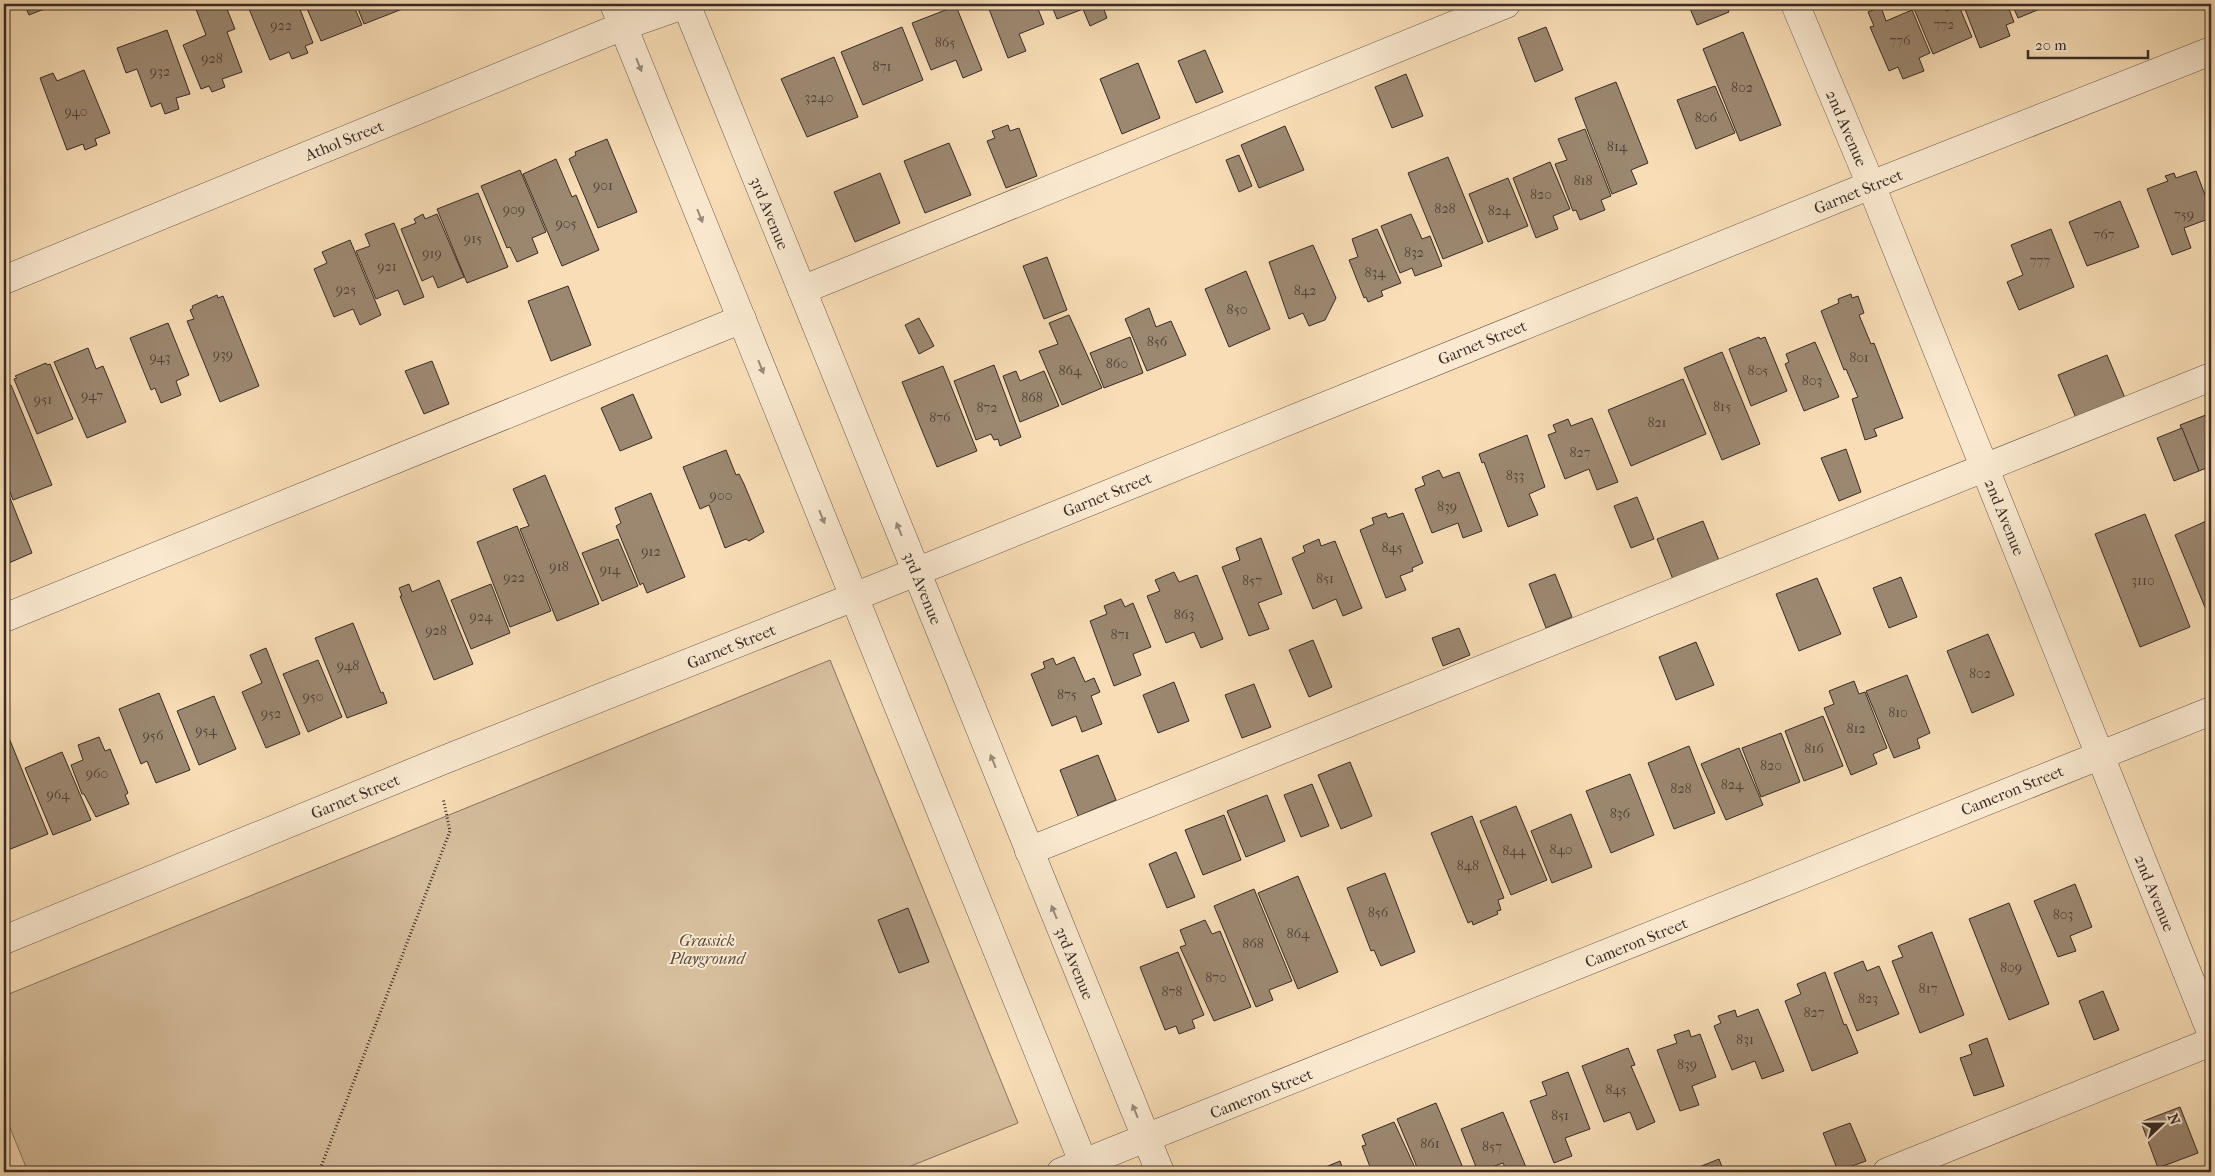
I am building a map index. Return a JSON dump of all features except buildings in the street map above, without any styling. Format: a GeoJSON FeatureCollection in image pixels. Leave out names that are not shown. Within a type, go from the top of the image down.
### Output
{"type":"FeatureCollection","features":[{"type":"Feature","properties":{"kind":"street","name":"Athol Street"},"geometry":{"type":"LineString","coordinates":[[4,280],[619,15],[686,4]]}},
{"type":"Feature","properties":{"kind":"street","name":"3rd Avenue"},"geometry":{"type":"LineString","coordinates":[[686,4],[1160,1172]]}},
{"type":"Feature","properties":{"kind":"street"},"geometry":{"type":"LineString","coordinates":[[802,290],[1506,4]]}},
{"type":"Feature","properties":{"kind":"street","name":"2nd Avenue"},"geometry":{"type":"LineString","coordinates":[[1795,4],[1986,468],[2211,1032]]}},
{"type":"Feature","properties":{"kind":"street"},"geometry":{"type":"LineString","coordinates":[[619,15],[854,598],[1077,1169]]}},
{"type":"Feature","properties":{"kind":"street","name":"Garnet Street"},"geometry":{"type":"LineString","coordinates":[[4,940],[436,763],[854,598],[1871,185],[2211,51]]}},
{"type":"Feature","properties":{"kind":"street"},"geometry":{"type":"LineString","coordinates":[[4,618],[742,319]]}},
{"type":"Feature","properties":{"kind":"street"},"geometry":{"type":"LineString","coordinates":[[1029,851],[2211,377]]}},
{"type":"Feature","properties":{"kind":"street","name":"Cameron Street"},"geometry":{"type":"LineString","coordinates":[[1077,1169],[1146,1139],[2211,711]]}},
{"type":"Feature","properties":{"kind":"street"},"geometry":{"type":"LineString","coordinates":[[1887,1172],[2211,1042]]}},
{"type":"Feature","properties":{"kind":"path"},"geometry":{"type":"LineString","coordinates":[[319,1172],[450,831],[436,763]]}},
{"type":"Feature","properties":{"kind":"green space","name":"Grassick Playground"},"geometry":{"type":"Polygon","coordinates":[[[830,660],[1018,1123],[896,1172],[28,1172],[4,1113],[4,996],[830,660]]]}}]}
